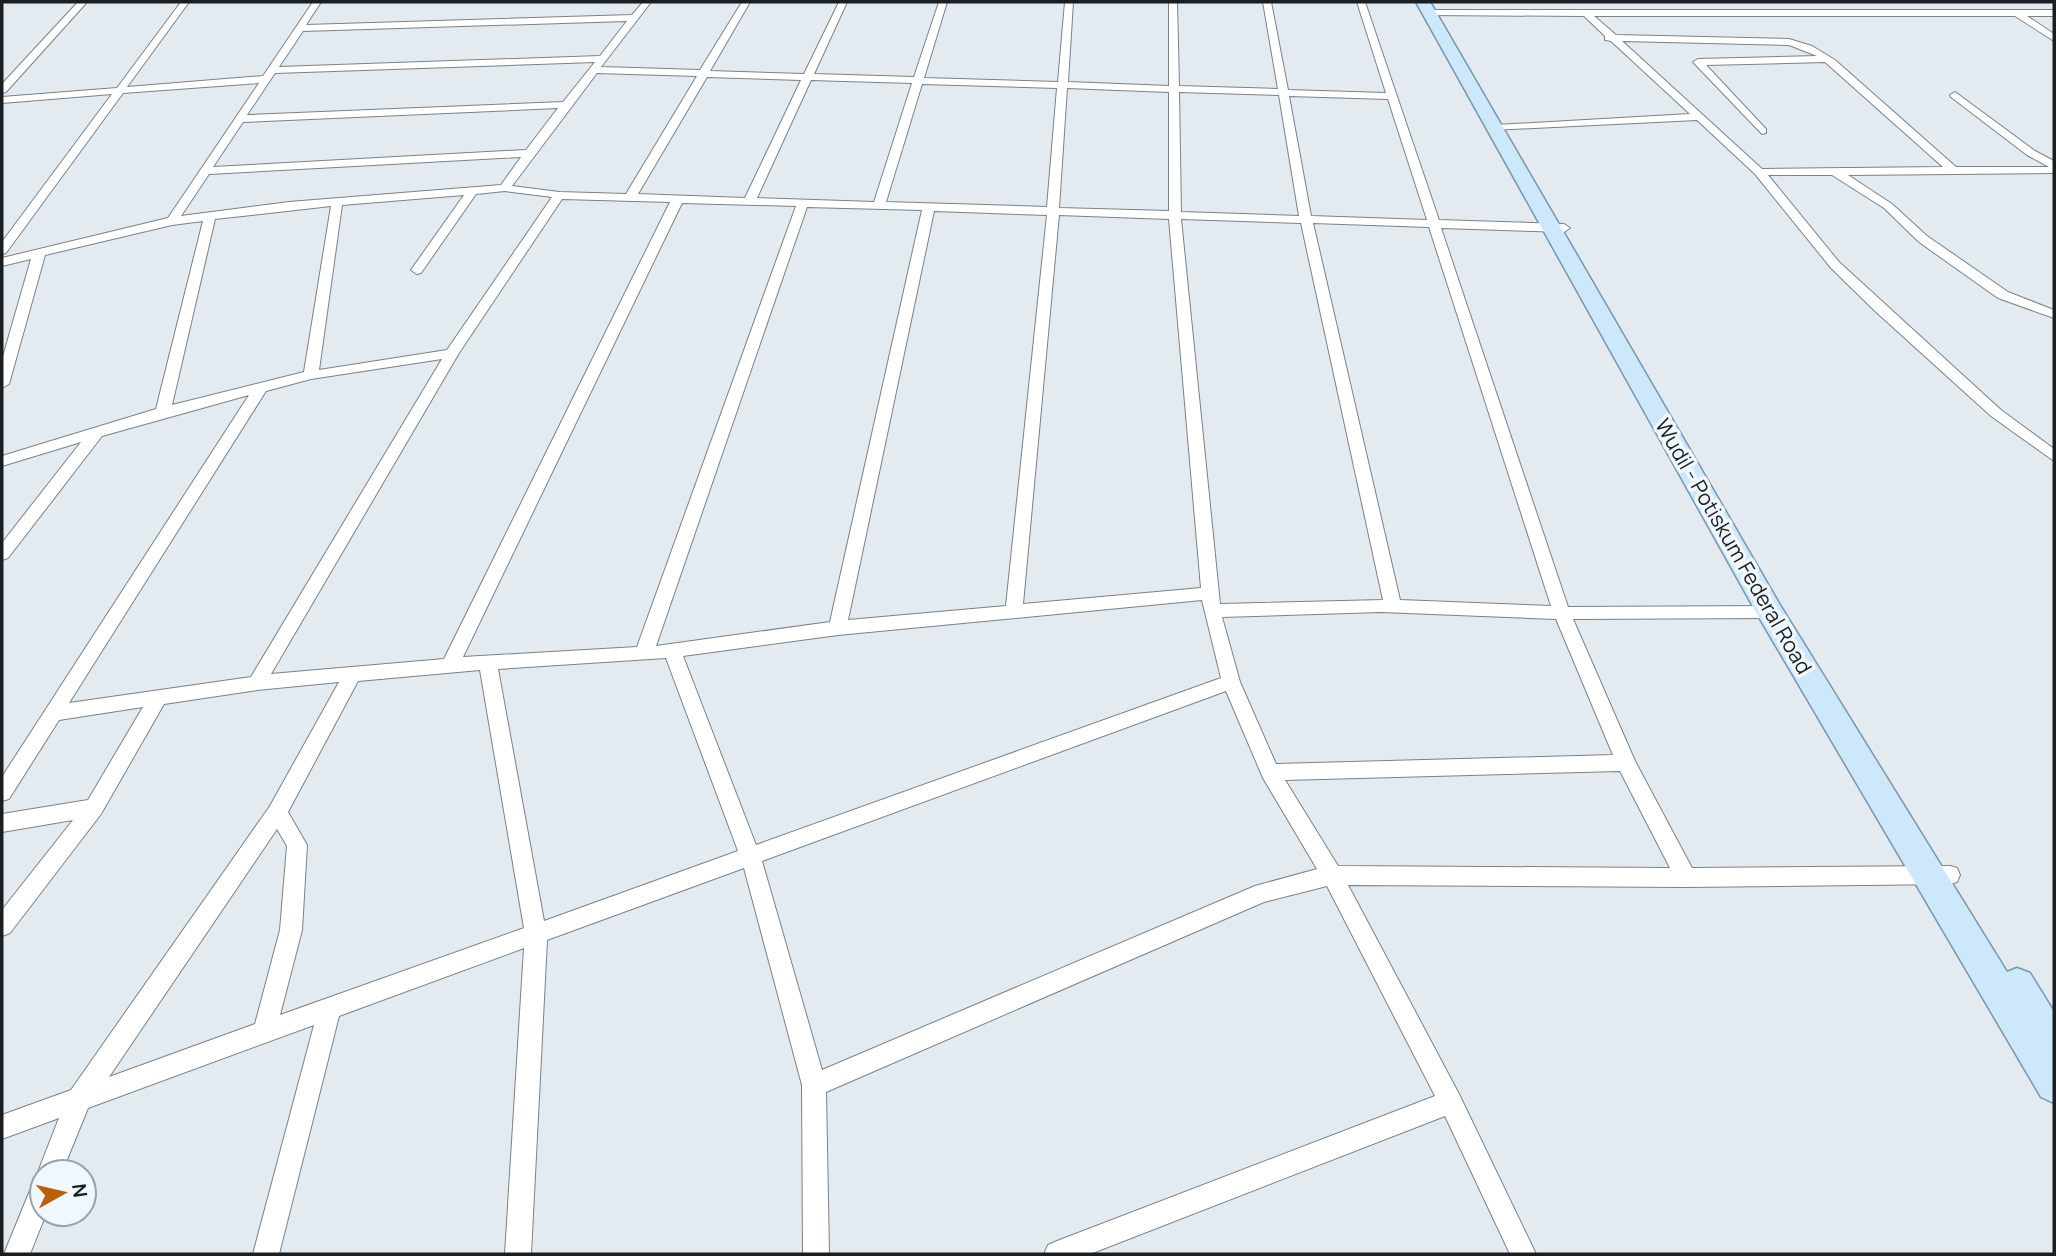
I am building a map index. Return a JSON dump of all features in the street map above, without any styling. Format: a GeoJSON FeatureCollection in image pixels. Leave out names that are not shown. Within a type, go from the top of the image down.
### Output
{"type":"FeatureCollection","features":[{"type":"Feature","properties":{"kind":"main road","name":"Wudil - Potiskum Federal Road"},"geometry":{"type":"LineString","coordinates":[[1431,7],[1768,599],[1940,876],[2054,1046]]}},
{"type":"Feature","properties":{"kind":"main road","name":"Wudil - Potiskum Federal Road"},"geometry":{"type":"LineString","coordinates":[[1940,876],[2054,1084]]}},
{"type":"Feature","properties":{"kind":"street"},"geometry":{"type":"LineString","coordinates":[[2,90],[83,2]]}},
{"type":"Feature","properties":{"kind":"street"},"geometry":{"type":"LineString","coordinates":[[2,250],[185,2]]}},
{"type":"Feature","properties":{"kind":"street"},"geometry":{"type":"LineString","coordinates":[[172,221],[317,2]]}},
{"type":"Feature","properties":{"kind":"street"},"geometry":{"type":"LineString","coordinates":[[505,188],[529,153],[647,2]]}},
{"type":"Feature","properties":{"kind":"street"},"geometry":{"type":"LineString","coordinates":[[630,197],[746,2]]}},
{"type":"Feature","properties":{"kind":"street"},"geometry":{"type":"LineString","coordinates":[[750,200],[843,2]]}},
{"type":"Feature","properties":{"kind":"street"},"geometry":{"type":"LineString","coordinates":[[879,205],[943,2]]}},
{"type":"Feature","properties":{"kind":"street"},"geometry":{"type":"LineString","coordinates":[[1014,613],[1053,211],[1069,2]]}},
{"type":"Feature","properties":{"kind":"street"},"geometry":{"type":"LineString","coordinates":[[1173,2],[1175,215],[1211,602],[1231,682],[1270,772],[1332,875],[1451,1102],[1523,1254]]}},
{"type":"Feature","properties":{"kind":"street"},"geometry":{"type":"LineString","coordinates":[[1267,2],[1306,220],[1393,607]]}},
{"type":"Feature","properties":{"kind":"street"},"geometry":{"type":"LineString","coordinates":[[1361,2],[1562,613],[1626,763],[1686,878]]}},
{"type":"Feature","properties":{"kind":"street"},"geometry":{"type":"LineString","coordinates":[[1769,2],[1783,13]]}},
{"type":"Feature","properties":{"kind":"street"},"geometry":{"type":"LineString","coordinates":[[1837,2],[1853,13]]}},
{"type":"Feature","properties":{"kind":"street"},"geometry":{"type":"LineString","coordinates":[[1885,2],[1900,14]]}},
{"type":"Feature","properties":{"kind":"street"},"geometry":{"type":"LineString","coordinates":[[2001,2],[2054,38]]}},
{"type":"Feature","properties":{"kind":"street"},"geometry":{"type":"LineString","coordinates":[[1431,7],[1572,13],[2054,13]]}},
{"type":"Feature","properties":{"kind":"street"},"geometry":{"type":"LineString","coordinates":[[1572,13],[1759,172],[1836,265],[1996,413],[2054,456]]}},
{"type":"Feature","properties":{"kind":"street"},"geometry":{"type":"LineString","coordinates":[[1586,13],[1694,115]]}},
{"type":"Feature","properties":{"kind":"street"},"geometry":{"type":"LineString","coordinates":[[300,28],[634,18]]}},
{"type":"Feature","properties":{"kind":"street"},"geometry":{"type":"LineString","coordinates":[[1601,38],[1789,42],[1805,45],[1827,58],[1954,170]]}},
{"type":"Feature","properties":{"kind":"street"},"geometry":{"type":"LineString","coordinates":[[1762,131],[1698,62],[1827,58]]}},
{"type":"Feature","properties":{"kind":"street"},"geometry":{"type":"LineString","coordinates":[[2,100],[269,75],[603,59]]}},
{"type":"Feature","properties":{"kind":"street"},"geometry":{"type":"LineString","coordinates":[[595,70],[1393,96]]}},
{"type":"Feature","properties":{"kind":"street"},"geometry":{"type":"LineString","coordinates":[[1955,95],[2020,145],[2054,167]]}},
{"type":"Feature","properties":{"kind":"street"},"geometry":{"type":"LineString","coordinates":[[239,119],[567,105]]}},
{"type":"Feature","properties":{"kind":"street"},"geometry":{"type":"LineString","coordinates":[[1500,126],[1694,115]]}},
{"type":"Feature","properties":{"kind":"street"},"geometry":{"type":"LineString","coordinates":[[205,170],[529,153]]}},
{"type":"Feature","properties":{"kind":"street"},"geometry":{"type":"LineString","coordinates":[[1759,172],[2054,167]]}},
{"type":"Feature","properties":{"kind":"street"},"geometry":{"type":"LineString","coordinates":[[1834,171],[1888,206],[1923,239],[2003,295],[2054,314]]}},
{"type":"Feature","properties":{"kind":"street"},"geometry":{"type":"LineString","coordinates":[[2,262],[172,221],[337,202],[505,188],[559,195],[1558,228]]}},
{"type":"Feature","properties":{"kind":"street"},"geometry":{"type":"LineString","coordinates":[[417,270],[473,190]]}},
{"type":"Feature","properties":{"kind":"street"},"geometry":{"type":"LineString","coordinates":[[257,683],[453,352],[559,195]]}},
{"type":"Feature","properties":{"kind":"street"},"geometry":{"type":"LineString","coordinates":[[450,665],[678,198]]}},
{"type":"Feature","properties":{"kind":"street"},"geometry":{"type":"LineString","coordinates":[[311,375],[337,202]]}},
{"type":"Feature","properties":{"kind":"street"},"geometry":{"type":"LineString","coordinates":[[644,654],[803,202]]}},
{"type":"Feature","properties":{"kind":"street"},"geometry":{"type":"LineString","coordinates":[[838,628],[929,206]]}},
{"type":"Feature","properties":{"kind":"street"},"geometry":{"type":"LineString","coordinates":[[163,412],[210,216]]}},
{"type":"Feature","properties":{"kind":"street"},"geometry":{"type":"LineString","coordinates":[[2,384],[39,253]]}},
{"type":"Feature","properties":{"kind":"street"},"geometry":{"type":"LineString","coordinates":[[2,461],[163,412],[261,387],[311,375],[453,352]]}},
{"type":"Feature","properties":{"kind":"street"},"geometry":{"type":"LineString","coordinates":[[2,793],[261,387]]}},
{"type":"Feature","properties":{"kind":"street"},"geometry":{"type":"LineString","coordinates":[[2,554],[96,433]]}},
{"type":"Feature","properties":{"kind":"street"},"geometry":{"type":"LineString","coordinates":[[53,713],[257,683],[450,665],[644,654],[838,628],[1014,613],[1211,602],[1562,613],[1768,599]]}},
{"type":"Feature","properties":{"kind":"street"},"geometry":{"type":"LineString","coordinates":[[672,650],[751,857],[814,1085],[816,1254]]}},
{"type":"Feature","properties":{"kind":"street"},"geometry":{"type":"LineString","coordinates":[[488,663],[536,936],[518,1254]]}},
{"type":"Feature","properties":{"kind":"street"},"geometry":{"type":"LineString","coordinates":[[56,1158],[78,1101],[277,812],[352,675]]}},
{"type":"Feature","properties":{"kind":"street"},"geometry":{"type":"LineString","coordinates":[[2,1127],[536,936],[1231,682]]}},
{"type":"Feature","properties":{"kind":"street"},"geometry":{"type":"LineString","coordinates":[[2,926],[94,808],[157,699]]}},
{"type":"Feature","properties":{"kind":"street"},"geometry":{"type":"LineString","coordinates":[[1270,772],[1626,763]]}},
{"type":"Feature","properties":{"kind":"street"},"geometry":{"type":"LineString","coordinates":[[2,823],[94,808]]}},
{"type":"Feature","properties":{"kind":"street"},"geometry":{"type":"LineString","coordinates":[[264,1033],[291,930],[294,887],[296,845],[277,812]]}},
{"type":"Feature","properties":{"kind":"street"},"geometry":{"type":"LineString","coordinates":[[814,1085],[1262,893],[1332,875],[1686,878],[1940,876]]}},
{"type":"Feature","properties":{"kind":"street"},"geometry":{"type":"LineString","coordinates":[[266,1254],[330,1009]]}},
{"type":"Feature","properties":{"kind":"street"},"geometry":{"type":"LineString","coordinates":[[1057,1254],[1451,1102]]}},
{"type":"Feature","properties":{"kind":"street"},"geometry":{"type":"LineString","coordinates":[[17,1254],[28,1227]]}}]}
